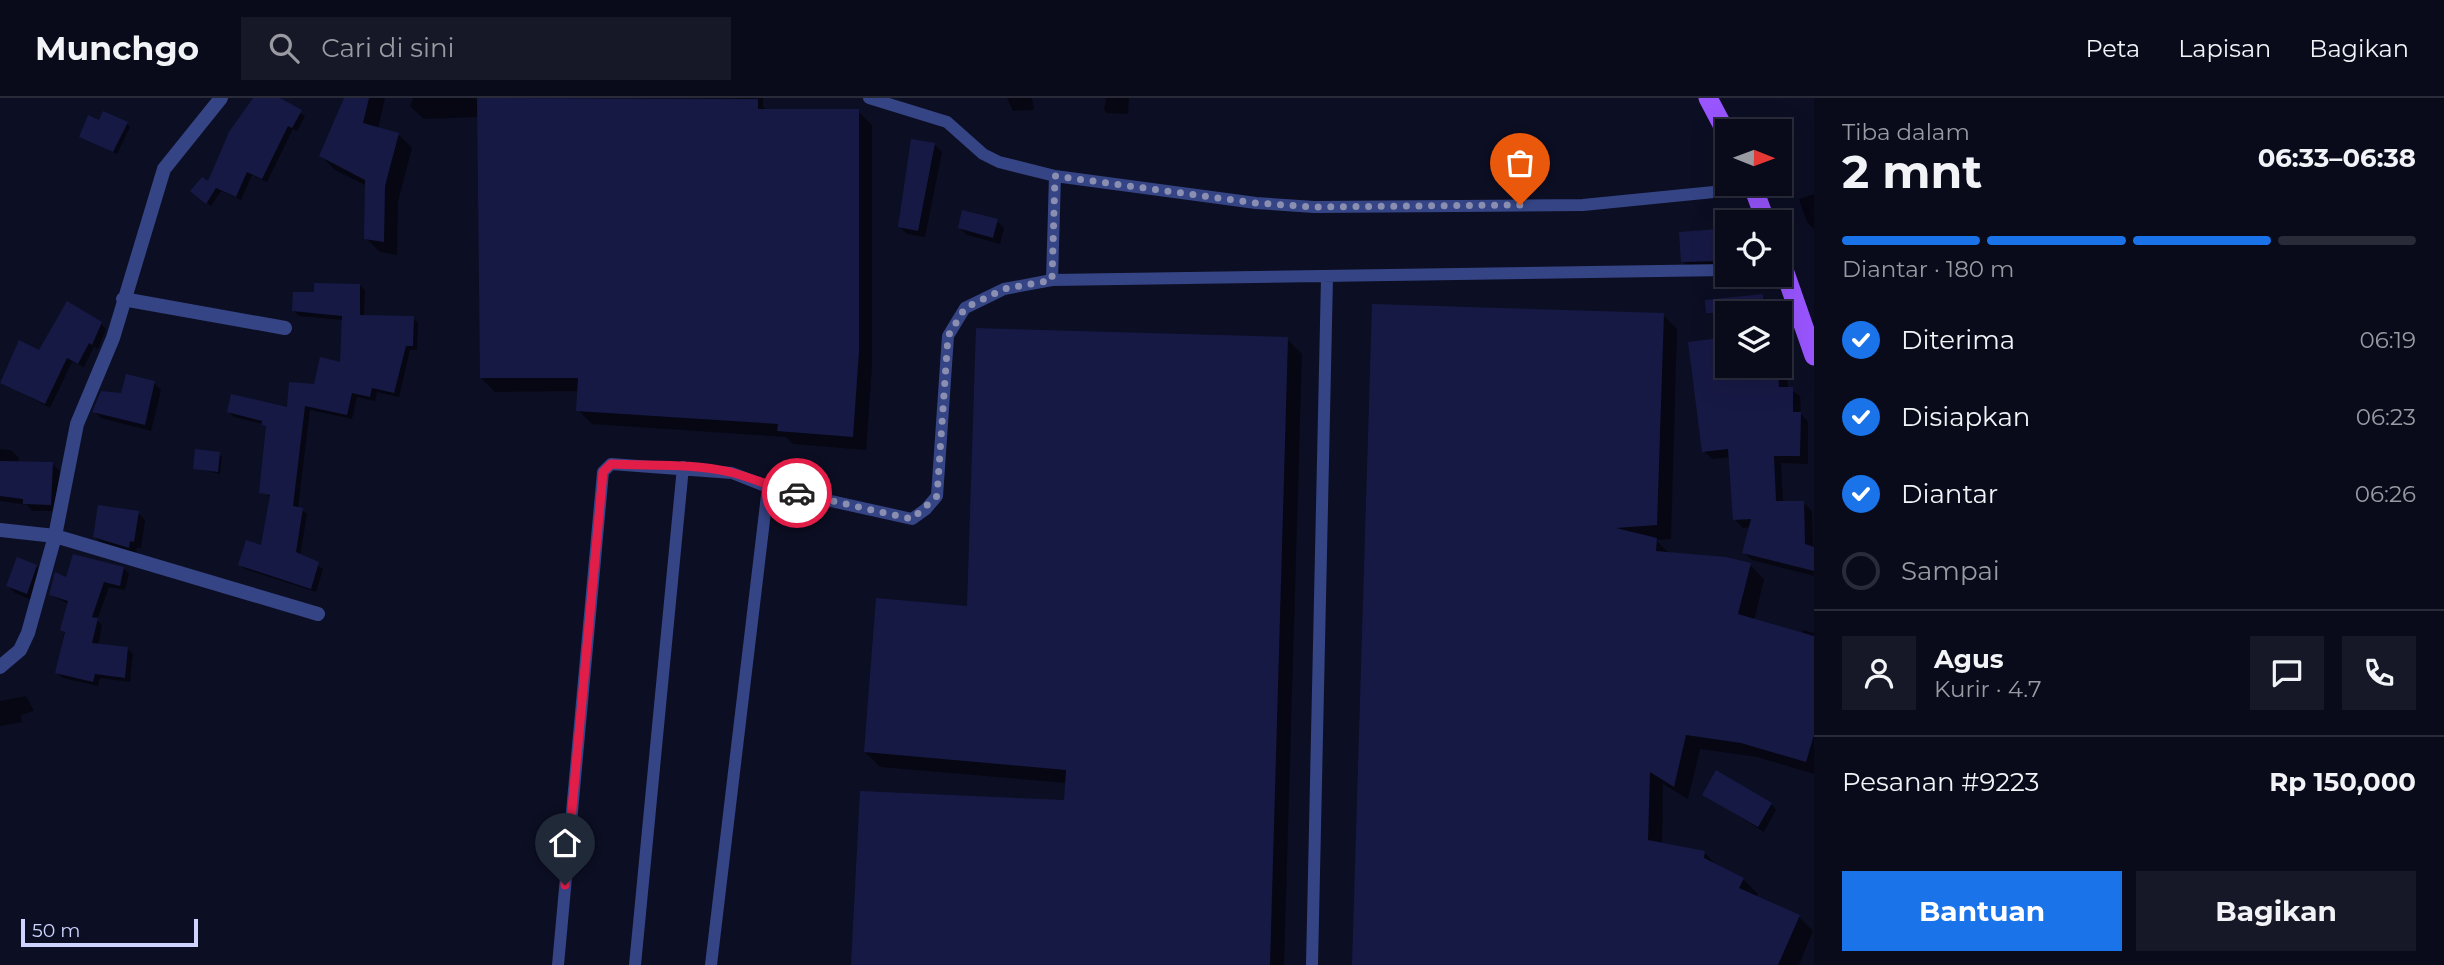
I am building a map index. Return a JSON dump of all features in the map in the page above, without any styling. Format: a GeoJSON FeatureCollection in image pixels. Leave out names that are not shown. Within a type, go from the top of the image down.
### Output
{"type":"FeatureCollection","features":[{"type":"Feature","properties":{"kind":"main road"},"geometry":{"type":"LineString","coordinates":[[1708,98],[1719,119]]}},
{"type":"Feature","properties":{"kind":"main road"},"geometry":{"type":"LineString","coordinates":[[1789,287],[1814,356]]}},
{"type":"Feature","properties":{"kind":"street"},"geometry":{"type":"LineString","coordinates":[[0,667],[20,650],[28,633],[55,536],[77,424],[113,338],[164,169],[221,98]]}},
{"type":"Feature","properties":{"kind":"street"},"geometry":{"type":"LineString","coordinates":[[123,299],[285,328]]}},
{"type":"Feature","properties":{"kind":"street"},"geometry":{"type":"LineString","coordinates":[[0,530],[55,536],[318,614]]}},
{"type":"Feature","properties":{"kind":"lane"},"geometry":{"type":"LineString","coordinates":[[869,98],[947,122],[983,154],[999,162],[1055,176],[1256,203],[1314,207],[1583,205],[1715,190]]}},
{"type":"Feature","properties":{"kind":"lane"},"geometry":{"type":"LineString","coordinates":[[1052,280],[1055,176]]}},
{"type":"Feature","properties":{"kind":"lane"},"geometry":{"type":"LineString","coordinates":[[558,965],[603,472],[611,464],[732,472],[768,487],[912,519],[926,509],[937,496],[948,336],[965,308],[1004,289],[1052,280],[1715,270]]}},
{"type":"Feature","properties":{"kind":"lane"},"geometry":{"type":"LineString","coordinates":[[1312,965],[1327,277]]}},
{"type":"Feature","properties":{"kind":"lane"},"geometry":{"type":"LineString","coordinates":[[635,965],[683,467]]}},
{"type":"Feature","properties":{"kind":"lane"},"geometry":{"type":"LineString","coordinates":[[711,965],[768,487]]}},
{"type":"Feature","properties":{"kind":"building"},"geometry":{"type":"Polygon","coordinates":[[[253,98],[280,98],[302,110],[292,128],[288,126],[262,179],[247,172],[236,197],[216,188],[206,204],[190,191],[202,177],[208,181],[229,132],[253,98]]]}},
{"type":"Feature","properties":{"kind":"building"},"geometry":{"type":"Polygon","coordinates":[[[344,98],[369,98],[363,123],[399,133],[385,186],[384,242],[364,239],[365,180],[319,156],[344,98]]]}},
{"type":"Feature","properties":{"kind":"building"},"geometry":{"type":"Polygon","coordinates":[[[477,98],[758,99],[758,109],[859,109],[859,351],[853,437],[777,431],[778,424],[576,411],[578,378],[480,378],[477,98]]]}},
{"type":"Feature","properties":{"kind":"building"},"geometry":{"type":"Polygon","coordinates":[[[103,111],[128,122],[113,152],[79,137],[88,115],[99,120],[103,111]]]}},
{"type":"Feature","properties":{"kind":"building"},"geometry":{"type":"Polygon","coordinates":[[[911,139],[935,143],[918,231],[898,227],[911,139]]]}},
{"type":"Feature","properties":{"kind":"building"},"geometry":{"type":"Polygon","coordinates":[[[962,210],[998,219],[993,238],[958,228],[962,210]]]}},
{"type":"Feature","properties":{"kind":"building"},"geometry":{"type":"Polygon","coordinates":[[[1715,229],[1715,261],[1681,262],[1679,232],[1715,229]]]}},
{"type":"Feature","properties":{"kind":"building"},"geometry":{"type":"Polygon","coordinates":[[[314,283],[360,284],[360,315],[414,316],[413,346],[406,346],[394,393],[372,388],[370,397],[352,393],[347,415],[305,406],[293,506],[303,508],[296,552],[319,562],[311,589],[238,565],[246,540],[261,545],[270,495],[259,493],[266,426],[262,425],[262,421],[227,412],[231,394],[287,407],[289,382],[314,384],[320,357],[340,362],[342,316],[292,311],[293,292],[314,292],[314,283]]]}},
{"type":"Feature","properties":{"kind":"building"},"geometry":{"type":"Polygon","coordinates":[[[1763,294],[1764,301],[1715,301],[1715,313],[1706,313],[1705,300],[1763,294]]]}},
{"type":"Feature","properties":{"kind":"building"},"geometry":{"type":"Polygon","coordinates":[[[67,301],[102,322],[92,345],[89,343],[78,364],[67,358],[45,404],[0,383],[19,340],[39,350],[67,301]]]}},
{"type":"Feature","properties":{"kind":"building"},"geometry":{"type":"Polygon","coordinates":[[[1372,304],[1664,313],[1657,525],[1616,528],[1657,538],[1656,551],[1726,557],[1751,563],[1738,614],[1814,636],[1814,735],[1806,762],[1741,743],[1686,735],[1674,787],[1650,772],[1648,840],[1705,851],[1704,858],[1744,878],[1739,888],[1800,915],[1778,965],[1352,965],[1372,304]]]}},
{"type":"Feature","properties":{"kind":"building"},"geometry":{"type":"Polygon","coordinates":[[[976,328],[1288,337],[1270,965],[851,965],[860,791],[1064,800],[1066,770],[864,752],[876,598],[967,606],[976,328]]]}},
{"type":"Feature","properties":{"kind":"building"},"geometry":{"type":"Polygon","coordinates":[[[1715,339],[1715,378],[1778,378],[1779,387],[1793,387],[1793,412],[1801,412],[1800,456],[1774,456],[1776,501],[1804,501],[1805,544],[1814,547],[1814,571],[1742,553],[1751,519],[1733,520],[1728,449],[1702,452],[1688,342],[1715,339]]]}},
{"type":"Feature","properties":{"kind":"building"},"geometry":{"type":"Polygon","coordinates":[[[126,374],[155,381],[145,425],[92,412],[101,391],[121,393],[126,374]]]}},
{"type":"Feature","properties":{"kind":"building"},"geometry":{"type":"Polygon","coordinates":[[[195,449],[220,452],[218,472],[193,469],[195,449]]]}},
{"type":"Feature","properties":{"kind":"building"},"geometry":{"type":"Polygon","coordinates":[[[0,461],[53,462],[51,505],[23,504],[23,499],[0,496],[0,461]]]}},
{"type":"Feature","properties":{"kind":"building"},"geometry":{"type":"Polygon","coordinates":[[[98,505],[139,511],[134,542],[130,541],[129,548],[93,537],[98,505]]]}},
{"type":"Feature","properties":{"kind":"building"},"geometry":{"type":"Polygon","coordinates":[[[73,554],[124,567],[120,586],[104,582],[92,617],[98,618],[92,643],[128,647],[125,678],[95,674],[93,682],[55,673],[65,632],[60,630],[68,601],[49,595],[55,572],[66,577],[73,554]]]}},
{"type":"Feature","properties":{"kind":"building"},"geometry":{"type":"Polygon","coordinates":[[[17,557],[37,565],[27,594],[6,586],[17,557]]]}},
{"type":"Feature","properties":{"kind":"building"},"geometry":{"type":"Polygon","coordinates":[[[1716,770],[1772,803],[1758,827],[1702,795],[1716,770]]]}},
{"type":"Feature","properties":{"kind":"way so far"},"geometry":{"type":"LineString","coordinates":[[797,493],[912,519],[926,509],[937,496],[948,336],[965,308],[1004,289],[1052,280],[1055,176],[1256,203],[1314,207],[1520,205]]}},
{"type":"Feature","properties":{"kind":"route"},"geometry":{"type":"LineString","coordinates":[[565,885],[599,487],[603,472],[611,464],[709,469],[732,472],[768,487],[797,493]]}}]}
